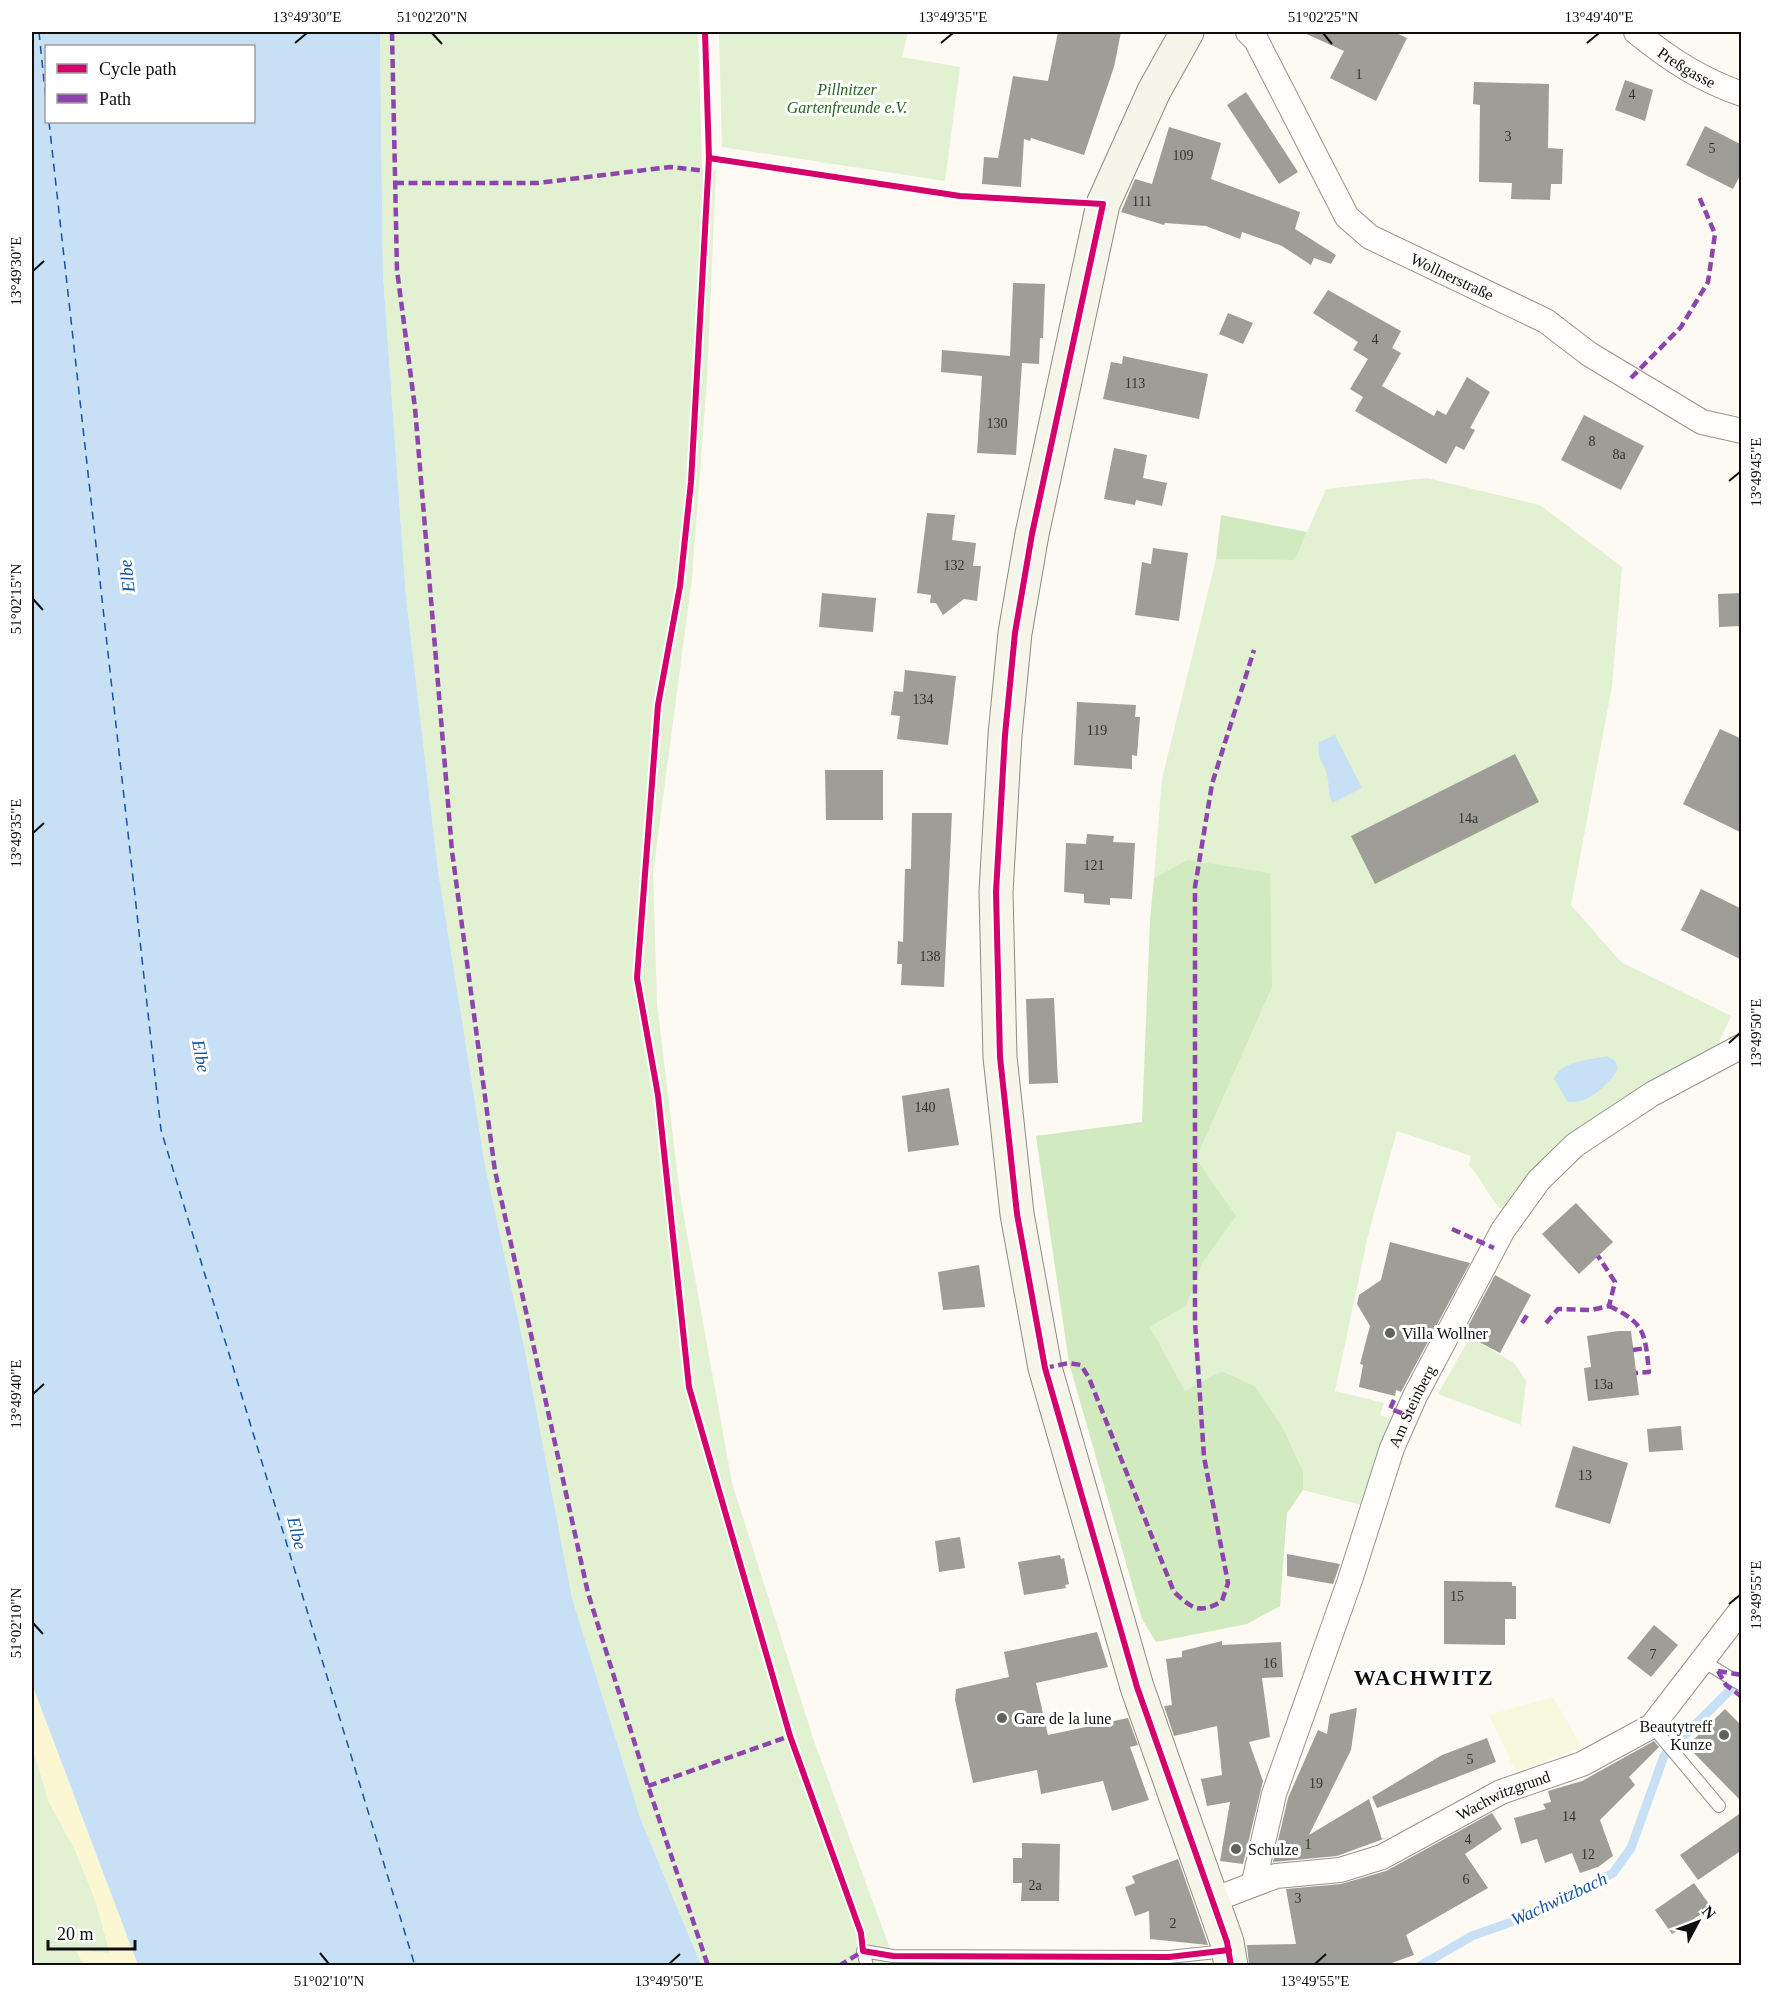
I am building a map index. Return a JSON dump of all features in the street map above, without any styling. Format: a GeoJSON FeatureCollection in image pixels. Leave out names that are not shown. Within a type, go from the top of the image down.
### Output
{"type":"FeatureCollection","features":[{"type":"Feature","properties":{"kind":"main road"},"geometry":{"type":"LineString","coordinates":[[1187,32],[1119,165],[1101,214],[1032,534],[1015,633],[1005,735],[996,892],[1000,1057],[1017,1214],[1045,1368],[1137,1687],[1213,1900],[1230,1960]]}},
{"type":"Feature","properties":{"kind":"street","name":"Wollnerstraße"},"geometry":{"type":"LineString","coordinates":[[1248,32],[1256,40],[1347,217],[1370,237],[1546,321],[1588,354],[1702,422],[1742,432]]}},
{"type":"Feature","properties":{"kind":"street","name":"Preßgasse"},"geometry":{"type":"LineString","coordinates":[[1636,32],[1670,59],[1714,85],[1742,94]]}},
{"type":"Feature","properties":{"kind":"street","name":"Am Steinberg"},"geometry":{"type":"LineString","coordinates":[[1254,1882],[1274,1794],[1350,1580],[1392,1448],[1415,1396],[1503,1230],[1539,1180],[1575,1145],[1652,1094],[1742,1046]]}},
{"type":"Feature","properties":{"kind":"street","name":"Wachwitzgrund"},"geometry":{"type":"LineString","coordinates":[[1213,1900],[1254,1882],[1276,1876],[1340,1870],[1382,1857],[1501,1792],[1582,1764],[1658,1732],[1703,1661],[1742,1609]]}},
{"type":"Feature","properties":{"kind":"lane"},"geometry":{"type":"LineString","coordinates":[[1703,1661],[1737,1682]]}},
{"type":"Feature","properties":{"kind":"lane"},"geometry":{"type":"LineString","coordinates":[[1658,1732],[1719,1806]]}},
{"type":"Feature","properties":{"kind":"lane"},"geometry":{"type":"LineString","coordinates":[[867,1965],[863,1951],[893,1956],[1169,1957],[1230,1960]]}},
{"type":"Feature","properties":{"kind":"green space"},"geometry":{"type":"Polygon","coordinates":[[[380,32],[698,32],[702,168],[716,170],[707,379],[692,578],[653,874],[657,1003],[680,1195],[732,1483],[814,1741],[896,1965],[701,1965],[641,1820],[572,1598],[525,1351],[485,1165],[438,870],[406,596],[383,274],[380,32]]]}},
{"type":"Feature","properties":{"kind":"green space","name":"Pillnitzer Gartenfreunde e.V."},"geometry":{"type":"Polygon","coordinates":[[[719,32],[908,32],[902,57],[960,67],[945,181],[722,147],[719,32]]]}},
{"type":"Feature","properties":{"kind":"green space"},"geometry":{"type":"Polygon","coordinates":[[[1427,478],[1540,505],[1622,567],[1612,686],[1571,905],[1621,962],[1731,1016],[1717,1046],[1504,1211],[1469,1166],[1471,1156],[1397,1131],[1369,1231],[1335,1391],[1384,1403],[1380,1415],[1392,1419],[1361,1505],[1303,1490],[1303,1471],[1282,1426],[1255,1386],[1222,1371],[1185,1392],[1150,1327],[1186,1306],[1203,1262],[1235,1216],[1196,1159],[1272,987],[1187,860],[1154,878],[1162,779],[1216,559],[1295,560],[1326,489],[1427,478]]]}},
{"type":"Feature","properties":{"kind":"green space"},"geometry":{"type":"Polygon","coordinates":[[[1221,515],[1307,532],[1295,560],[1216,559],[1221,515]]]}},
{"type":"Feature","properties":{"kind":"green space"},"geometry":{"type":"Polygon","coordinates":[[[1187,860],[1270,873],[1272,987],[1196,1159],[1236,1216],[1203,1262],[1186,1306],[1150,1327],[1185,1391],[1222,1371],[1255,1386],[1282,1426],[1303,1471],[1303,1490],[1287,1513],[1280,1606],[1247,1624],[1156,1642],[1142,1619],[1069,1363],[1036,1136],[1142,1122],[1150,920],[1154,878],[1187,860]]]}},
{"type":"Feature","properties":{"kind":"green space"},"geometry":{"type":"Polygon","coordinates":[[[1470,1337],[1514,1363],[1526,1381],[1521,1425],[1438,1394],[1470,1337]]]}},
{"type":"Feature","properties":{"kind":"green space"},"geometry":{"type":"Polygon","coordinates":[[[1553,1697],[1582,1747],[1516,1772],[1489,1715],[1553,1697]]]}},
{"type":"Feature","properties":{"kind":"green space"},"geometry":{"type":"Polygon","coordinates":[[[32,1746],[49,1802],[76,1852],[96,1902],[110,1954],[76,1950],[84,1965],[32,1965],[32,1746]]]}},
{"type":"Feature","properties":{"kind":"sand"},"geometry":{"type":"Polygon","coordinates":[[[32,1684],[138,1965],[84,1965],[76,1950],[110,1953],[96,1902],[76,1852],[49,1802],[32,1746],[32,1684]]]}},
{"type":"Feature","properties":{"kind":"water","name":"Elbe"},"geometry":{"type":"Polygon","coordinates":[[[32,32],[380,32],[383,274],[406,596],[438,870],[485,1165],[525,1351],[572,1598],[641,1820],[701,1965],[138,1965],[32,1684],[32,32]]]}},
{"type":"Feature","properties":{"kind":"water"},"geometry":{"type":"Polygon","coordinates":[[[1335,735],[1362,788],[1332,803],[1328,779],[1318,748],[1319,742],[1335,735]]]}},
{"type":"Feature","properties":{"kind":"water"},"geometry":{"type":"Polygon","coordinates":[[[1607,1056],[1615,1061],[1618,1069],[1609,1081],[1596,1093],[1582,1101],[1567,1101],[1554,1079],[1557,1073],[1562,1068],[1576,1062],[1607,1056]]]}},
{"type":"Feature","properties":{"kind":"building"},"geometry":{"type":"Polygon","coordinates":[[[1058,32],[1121,32],[1114,67],[1084,155],[1031,138],[1030,141],[1024,139],[1021,187],[982,184],[984,157],[998,158],[1013,76],[1048,81],[1058,32]]]}},
{"type":"Feature","properties":{"kind":"building"},"geometry":{"type":"Polygon","coordinates":[[[1302,32],[1394,32],[1407,38],[1376,101],[1330,78],[1344,51],[1302,32]]]}},
{"type":"Feature","properties":{"kind":"building"},"geometry":{"type":"Polygon","coordinates":[[[1625,80],[1653,90],[1645,121],[1615,110],[1625,80]]]}},
{"type":"Feature","properties":{"kind":"building"},"geometry":{"type":"Polygon","coordinates":[[[1474,82],[1549,84],[1548,148],[1563,149],[1562,184],[1551,184],[1550,200],[1511,199],[1512,183],[1479,182],[1480,105],[1473,104],[1474,82]]]}},
{"type":"Feature","properties":{"kind":"building"},"geometry":{"type":"Polygon","coordinates":[[[1246,92],[1298,172],[1279,184],[1227,105],[1246,92]]]}},
{"type":"Feature","properties":{"kind":"building"},"geometry":{"type":"Polygon","coordinates":[[[1705,126],[1742,145],[1742,172],[1733,189],[1686,165],[1705,126]]]}},
{"type":"Feature","properties":{"kind":"building"},"geometry":{"type":"Polygon","coordinates":[[[1169,127],[1221,143],[1211,179],[1300,212],[1295,229],[1336,255],[1331,264],[1314,258],[1311,265],[1282,246],[1242,232],[1240,239],[1206,226],[1165,223],[1164,225],[1121,212],[1135,179],[1152,184],[1169,127]]]}},
{"type":"Feature","properties":{"kind":"building"},"geometry":{"type":"Polygon","coordinates":[[[1013,283],[1045,284],[1043,338],[1040,338],[1039,364],[1022,363],[1016,455],[977,453],[982,376],[941,372],[942,350],[1010,356],[1013,283]]]}},
{"type":"Feature","properties":{"kind":"building"},"geometry":{"type":"Polygon","coordinates":[[[1328,290],[1401,331],[1392,348],[1401,353],[1382,386],[1434,416],[1437,410],[1446,415],[1467,377],[1490,392],[1470,428],[1475,430],[1464,450],[1456,446],[1446,464],[1355,411],[1363,397],[1350,389],[1368,359],[1353,350],[1358,342],[1313,313],[1328,290]]]}},
{"type":"Feature","properties":{"kind":"building"},"geometry":{"type":"Polygon","coordinates":[[[1228,313],[1253,323],[1243,344],[1219,334],[1228,313]]]}},
{"type":"Feature","properties":{"kind":"building"},"geometry":{"type":"Polygon","coordinates":[[[1123,356],[1208,374],[1199,419],[1103,399],[1111,362],[1122,364],[1123,356]]]}},
{"type":"Feature","properties":{"kind":"building"},"geometry":{"type":"Polygon","coordinates":[[[1584,415],[1644,446],[1621,490],[1561,460],[1584,415]]]}},
{"type":"Feature","properties":{"kind":"building"},"geometry":{"type":"Polygon","coordinates":[[[1114,448],[1147,455],[1143,478],[1167,483],[1162,506],[1136,500],[1135,505],[1104,499],[1114,448]]]}},
{"type":"Feature","properties":{"kind":"building"},"geometry":{"type":"Polygon","coordinates":[[[927,513],[955,515],[952,540],[976,543],[973,566],[981,566],[977,601],[964,599],[943,615],[936,603],[930,603],[931,595],[917,593],[927,513]]]}},
{"type":"Feature","properties":{"kind":"building"},"geometry":{"type":"Polygon","coordinates":[[[1153,548],[1188,553],[1179,621],[1135,615],[1142,562],[1151,564],[1153,548]]]}},
{"type":"Feature","properties":{"kind":"building"},"geometry":{"type":"Polygon","coordinates":[[[822,593],[876,598],[873,632],[819,627],[822,593]]]}},
{"type":"Feature","properties":{"kind":"building"},"geometry":{"type":"Polygon","coordinates":[[[1742,593],[1742,626],[1719,627],[1718,594],[1742,593]]]}},
{"type":"Feature","properties":{"kind":"building"},"geometry":{"type":"Polygon","coordinates":[[[905,670],[956,676],[948,745],[897,739],[900,716],[891,715],[894,691],[903,692],[905,670]]]}},
{"type":"Feature","properties":{"kind":"building"},"geometry":{"type":"Polygon","coordinates":[[[1077,702],[1136,705],[1135,717],[1140,717],[1137,756],[1132,755],[1132,769],[1074,765],[1077,702]]]}},
{"type":"Feature","properties":{"kind":"building"},"geometry":{"type":"Polygon","coordinates":[[[1720,729],[1742,739],[1742,833],[1683,804],[1720,729]]]}},
{"type":"Feature","properties":{"kind":"building"},"geometry":{"type":"Polygon","coordinates":[[[1515,754],[1539,802],[1375,884],[1351,836],[1515,754]]]}},
{"type":"Feature","properties":{"kind":"building"},"geometry":{"type":"Polygon","coordinates":[[[825,770],[883,770],[883,820],[826,820],[825,770]]]}},
{"type":"Feature","properties":{"kind":"building"},"geometry":{"type":"Polygon","coordinates":[[[912,813],[952,813],[944,987],[901,985],[902,964],[897,964],[898,941],[903,942],[905,869],[911,869],[912,813]]]}},
{"type":"Feature","properties":{"kind":"building"},"geometry":{"type":"Polygon","coordinates":[[[1087,834],[1114,836],[1113,842],[1135,843],[1132,899],[1110,898],[1110,905],[1084,903],[1084,894],[1064,892],[1066,843],[1086,844],[1087,834]]]}},
{"type":"Feature","properties":{"kind":"building"},"geometry":{"type":"Polygon","coordinates":[[[1701,889],[1742,909],[1742,960],[1681,930],[1701,889]]]}},
{"type":"Feature","properties":{"kind":"building"},"geometry":{"type":"Polygon","coordinates":[[[1054,998],[1058,1083],[1029,1084],[1026,999],[1054,998]]]}},
{"type":"Feature","properties":{"kind":"building"},"geometry":{"type":"Polygon","coordinates":[[[949,1088],[959,1145],[908,1152],[902,1096],[949,1088]]]}},
{"type":"Feature","properties":{"kind":"building"},"geometry":{"type":"Polygon","coordinates":[[[1576,1203],[1613,1242],[1579,1274],[1542,1234],[1576,1203]]]}},
{"type":"Feature","properties":{"kind":"building","name":"Villa Wollner"},"geometry":{"type":"Polygon","coordinates":[[[1390,1242],[1470,1263],[1401,1392],[1396,1390],[1395,1396],[1359,1387],[1363,1365],[1360,1364],[1370,1326],[1357,1304],[1359,1295],[1381,1280],[1390,1242]]]}},
{"type":"Feature","properties":{"kind":"building"},"geometry":{"type":"Polygon","coordinates":[[[979,1265],[985,1307],[943,1310],[938,1272],[979,1265]]]}},
{"type":"Feature","properties":{"kind":"building"},"geometry":{"type":"Polygon","coordinates":[[[1495,1275],[1531,1295],[1500,1353],[1464,1334],[1495,1275]]]}},
{"type":"Feature","properties":{"kind":"building"},"geometry":{"type":"Polygon","coordinates":[[[1631,1331],[1639,1395],[1588,1401],[1584,1368],[1591,1367],[1587,1336],[1631,1331]]]}},
{"type":"Feature","properties":{"kind":"building"},"geometry":{"type":"Polygon","coordinates":[[[1681,1426],[1683,1450],[1649,1452],[1647,1429],[1681,1426]]]}},
{"type":"Feature","properties":{"kind":"building"},"geometry":{"type":"Polygon","coordinates":[[[1573,1446],[1628,1463],[1610,1524],[1555,1507],[1573,1446]]]}},
{"type":"Feature","properties":{"kind":"building"},"geometry":{"type":"Polygon","coordinates":[[[960,1537],[965,1568],[939,1572],[935,1541],[960,1537]]]}},
{"type":"Feature","properties":{"kind":"building"},"geometry":{"type":"Polygon","coordinates":[[[1287,1554],[1340,1564],[1333,1584],[1287,1576],[1287,1554]]]}},
{"type":"Feature","properties":{"kind":"building"},"geometry":{"type":"Polygon","coordinates":[[[1060,1555],[1061,1559],[1064,1558],[1069,1584],[1065,1585],[1066,1588],[1024,1595],[1018,1562],[1060,1555]]]}},
{"type":"Feature","properties":{"kind":"building"},"geometry":{"type":"Polygon","coordinates":[[[1444,1581],[1512,1582],[1512,1586],[1516,1586],[1516,1619],[1505,1619],[1505,1645],[1444,1644],[1444,1581]]]}},
{"type":"Feature","properties":{"kind":"building"},"geometry":{"type":"Polygon","coordinates":[[[1654,1625],[1678,1645],[1651,1677],[1627,1658],[1654,1625]]]}},
{"type":"Feature","properties":{"kind":"building"},"geometry":{"type":"Polygon","coordinates":[[[1097,1632],[1108,1667],[1036,1683],[1048,1735],[1128,1718],[1138,1745],[1130,1747],[1149,1800],[1112,1811],[1103,1781],[1041,1794],[1037,1770],[973,1783],[955,1700],[956,1689],[1009,1677],[1004,1652],[1097,1632]]]}},
{"type":"Feature","properties":{"kind":"building"},"geometry":{"type":"Polygon","coordinates":[[[1222,1641],[1222,1645],[1281,1642],[1283,1677],[1262,1678],[1270,1737],[1249,1742],[1263,1781],[1243,1864],[1220,1861],[1230,1802],[1207,1806],[1201,1779],[1222,1775],[1217,1726],[1174,1736],[1164,1706],[1172,1705],[1166,1659],[1182,1657],[1182,1651],[1222,1641]]]}},
{"type":"Feature","properties":{"kind":"building"},"geometry":{"type":"Polygon","coordinates":[[[1357,1708],[1351,1750],[1309,1835],[1369,1799],[1382,1839],[1389,1837],[1337,1856],[1273,1862],[1288,1798],[1318,1730],[1327,1734],[1330,1714],[1357,1708]]]}},
{"type":"Feature","properties":{"kind":"building"},"geometry":{"type":"Polygon","coordinates":[[[1725,1709],[1742,1726],[1742,1802],[1687,1746],[1725,1709]]]}},
{"type":"Feature","properties":{"kind":"building"},"geometry":{"type":"Polygon","coordinates":[[[1487,1738],[1496,1762],[1377,1808],[1372,1797],[1442,1755],[1487,1738]]]}},
{"type":"Feature","properties":{"kind":"building"},"geometry":{"type":"Polygon","coordinates":[[[1654,1741],[1659,1747],[1629,1777],[1635,1785],[1600,1820],[1613,1856],[1598,1867],[1580,1873],[1572,1853],[1545,1863],[1537,1839],[1521,1844],[1514,1818],[1546,1809],[1543,1804],[1551,1802],[1548,1791],[1582,1781],[1654,1741]]]}},
{"type":"Feature","properties":{"kind":"building"},"geometry":{"type":"Polygon","coordinates":[[[1742,1812],[1742,1850],[1698,1880],[1680,1855],[1742,1812]]]}},
{"type":"Feature","properties":{"kind":"building"},"geometry":{"type":"Polygon","coordinates":[[[1492,1813],[1502,1829],[1465,1854],[1488,1888],[1406,1935],[1414,1955],[1386,1965],[1249,1965],[1247,1945],[1296,1944],[1286,1889],[1341,1884],[1386,1871],[1492,1813]]]}},
{"type":"Feature","properties":{"kind":"building"},"geometry":{"type":"Polygon","coordinates":[[[1022,1843],[1060,1844],[1059,1901],[1021,1901],[1022,1883],[1013,1883],[1013,1858],[1022,1858],[1022,1843]]]}},
{"type":"Feature","properties":{"kind":"building"},"geometry":{"type":"Polygon","coordinates":[[[1178,1859],[1208,1945],[1150,1939],[1149,1911],[1135,1916],[1125,1887],[1135,1883],[1132,1876],[1178,1859]]]}},
{"type":"Feature","properties":{"kind":"building"},"geometry":{"type":"Polygon","coordinates":[[[1694,1883],[1711,1907],[1672,1934],[1655,1910],[1694,1883]]]}},
{"type":"Feature","properties":{"kind":"waterway","name":"Wachwitzbach"},"geometry":{"type":"LineString","coordinates":[[1420,1966],[1472,1936],[1531,1915],[1613,1873],[1631,1848],[1664,1756],[1742,1678]]}},
{"type":"Feature","properties":{"kind":"ferry route"},"geometry":{"type":"LineString","coordinates":[[39,32],[45,91]]}},
{"type":"Feature","properties":{"kind":"ferry route"},"geometry":{"type":"LineString","coordinates":[[49,123],[161,1130],[415,1966]]}},
{"type":"Feature","properties":{"kind":"marked path"},"geometry":{"type":"LineString","coordinates":[[392,32],[397,270],[415,408],[452,851],[495,1171],[588,1593],[648,1786],[708,1966]]}},
{"type":"Feature","properties":{"kind":"marked path"},"geometry":{"type":"LineString","coordinates":[[395,183],[538,183],[670,167],[708,171]]}},
{"type":"Feature","properties":{"kind":"marked path"},"geometry":{"type":"LineString","coordinates":[[1631,378],[1681,327],[1708,282],[1715,234],[1698,194]]}},
{"type":"Feature","properties":{"kind":"marked path"},"geometry":{"type":"LineString","coordinates":[[1045,1368],[1069,1363],[1081,1365],[1089,1378],[1174,1592],[1191,1606],[1201,1609],[1222,1601],[1228,1583],[1204,1457],[1195,1322],[1195,887],[1212,784],[1254,650]]}},
{"type":"Feature","properties":{"kind":"marked path"},"geometry":{"type":"LineString","coordinates":[[1452,1229],[1494,1248]]}},
{"type":"Feature","properties":{"kind":"marked path"},"geometry":{"type":"LineString","coordinates":[[1546,1323],[1558,1309],[1591,1310],[1609,1306],[1615,1282],[1598,1256]]}},
{"type":"Feature","properties":{"kind":"marked path"},"geometry":{"type":"LineString","coordinates":[[1609,1306],[1630,1318],[1637,1325],[1644,1339],[1649,1372],[1636,1373]]}},
{"type":"Feature","properties":{"kind":"marked path"},"geometry":{"type":"LineString","coordinates":[[1522,1323],[1528,1314]]}},
{"type":"Feature","properties":{"kind":"marked path"},"geometry":{"type":"LineString","coordinates":[[1633,1350],[1646,1348]]}},
{"type":"Feature","properties":{"kind":"marked path"},"geometry":{"type":"LineString","coordinates":[[1394,1400],[1390,1409],[1407,1415]]}},
{"type":"Feature","properties":{"kind":"marked path"},"geometry":{"type":"LineString","coordinates":[[1718,1671],[1726,1685],[1742,1697]]}},
{"type":"Feature","properties":{"kind":"marked path"},"geometry":{"type":"LineString","coordinates":[[1718,1671],[1742,1675]]}},
{"type":"Feature","properties":{"kind":"marked path"},"geometry":{"type":"LineString","coordinates":[[648,1786],[790,1736]]}},
{"type":"Feature","properties":{"kind":"marked path"},"geometry":{"type":"LineString","coordinates":[[839,1966],[863,1951],[862,1946]]}},
{"type":"Feature","properties":{"kind":"cycle path"},"geometry":{"type":"LineString","coordinates":[[705,32],[709,158],[691,482],[680,586],[658,705],[637,978],[658,1095],[689,1387],[790,1736],[861,1933],[863,1951],[893,1956],[1169,1957],[1229,1950]]}},
{"type":"Feature","properties":{"kind":"cycle path"},"geometry":{"type":"LineString","coordinates":[[709,158],[960,196],[1103,204],[1032,534],[1015,633],[1005,735],[996,892],[1000,1057],[1017,1214],[1045,1368],[1137,1687],[1227,1942],[1231,1966]]}},
{"type":"Feature","properties":{"kind":"place","name":"Villa Wollner"},"geometry":{"type":"Point","coordinates":[1390,1333]}},
{"type":"Feature","properties":{"kind":"place","name":"Gare de la lune"},"geometry":{"type":"Point","coordinates":[1002,1718]}},
{"type":"Feature","properties":{"kind":"place","name":"Beautytreff Kunze"},"geometry":{"type":"Point","coordinates":[1724,1735]}},
{"type":"Feature","properties":{"kind":"place","name":"Schulze"},"geometry":{"type":"Point","coordinates":[1236,1849]}},
{"type":"Feature","properties":{"kind":"district","name":"WACHWITZ"},"geometry":{"type":"Point","coordinates":[1424,1677]}}]}
